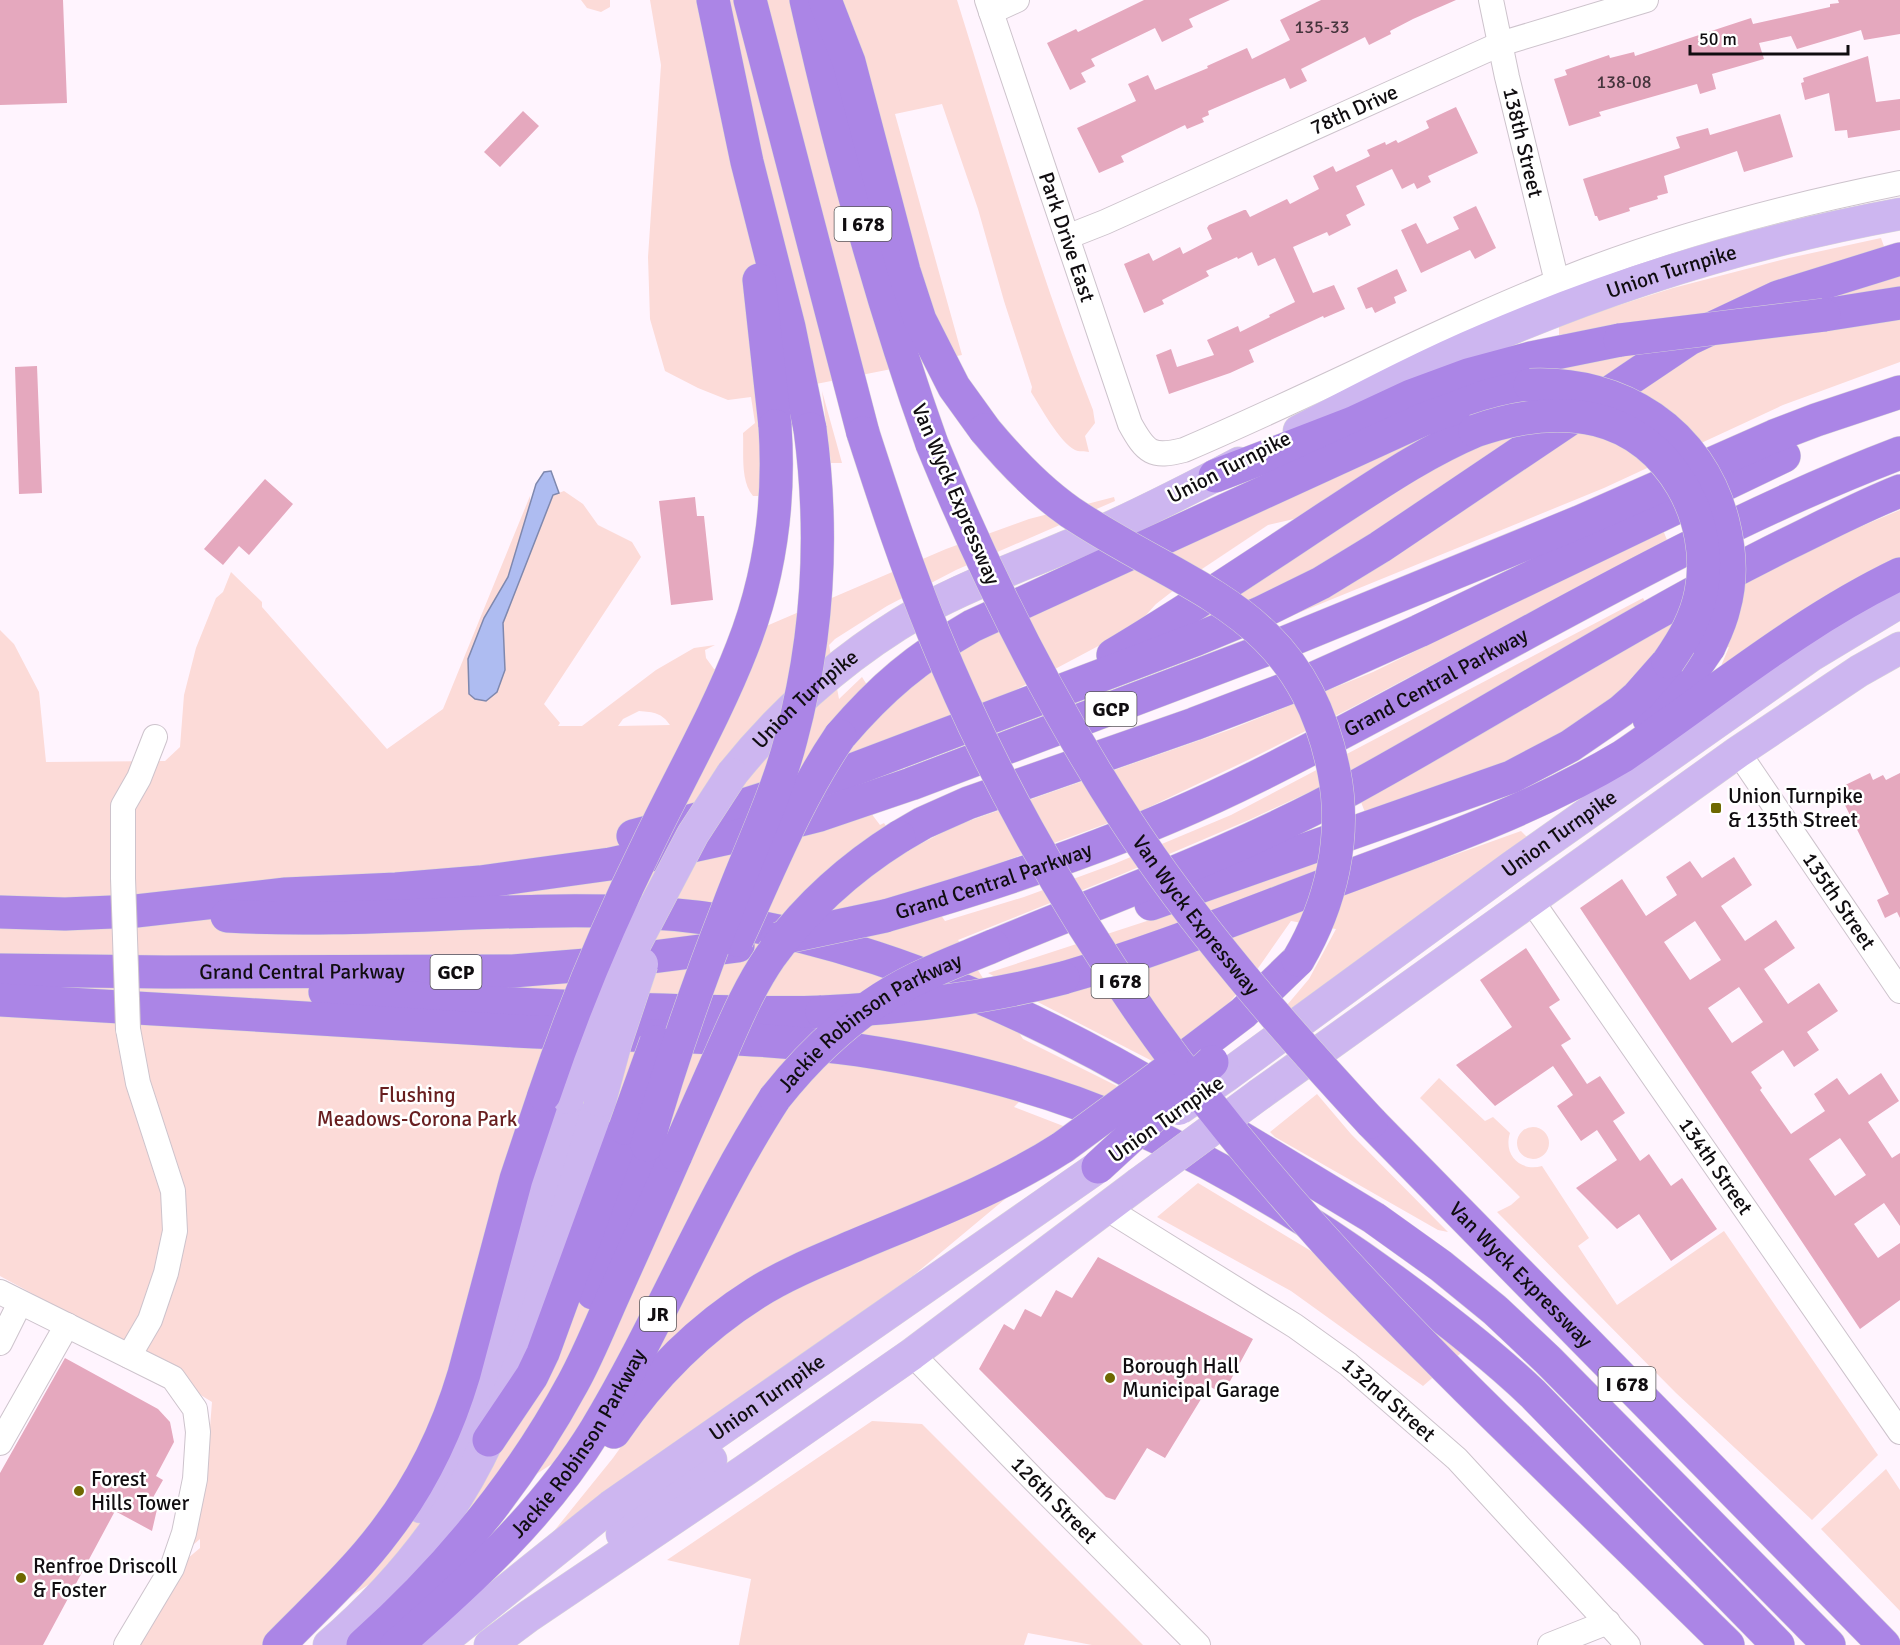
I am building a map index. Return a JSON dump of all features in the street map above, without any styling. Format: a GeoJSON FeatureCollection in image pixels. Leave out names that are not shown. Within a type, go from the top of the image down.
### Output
{"type":"FeatureCollection","features":[{"type":"Feature","properties":{"kind":"highway"},"geometry":{"type":"LineString","coordinates":[[649,1143],[688,953],[790,742],[807,671],[817,565],[817,498],[810,429],[791,337],[747,162],[713,0]]}},
{"type":"Feature","properties":{"kind":"highway","name":"I 678"},"geometry":{"type":"LineString","coordinates":[[750,0],[863,433],[935,636],[1014,803],[1042,854],[1141,1013],[1209,1105],[1301,1216],[1398,1320],[1728,1645]]}},
{"type":"Feature","properties":{"kind":"highway","name":"Van Wyck Expressway"},"geometry":{"type":"LineString","coordinates":[[806,0],[822,71],[876,274],[932,444],[976,550],[1010,620],[1079,745],[1126,821],[1169,882],[1315,1062],[1371,1122],[1884,1645]]}},
{"type":"Feature","properties":{"kind":"highway"},"geometry":{"type":"LineString","coordinates":[[825,0],[849,62],[904,271],[920,320],[954,387],[985,430],[1034,483],[1068,510],[1238,611],[1270,640],[1308,692],[1324,732],[1333,765],[1339,806],[1335,860],[1329,890],[1319,920],[1276,998],[1235,1041],[1219,1069],[1098,1167]]}},
{"type":"Feature","properties":{"kind":"highway"},"geometry":{"type":"LineString","coordinates":[[279,1645],[348,1575],[384,1532],[411,1493],[435,1451],[464,1374],[516,1179],[556,1096],[574,1011],[607,929],[743,647],[764,574],[774,523],[777,452],[747,162]]}},
{"type":"Feature","properties":{"kind":"highway"},"geometry":{"type":"LineString","coordinates":[[286,894],[348,876],[481,863],[604,843],[678,825],[824,780],[1197,639],[1290,599],[1350,566],[1689,339],[1778,297],[1900,259]]}},
{"type":"Feature","properties":{"kind":"highway"},"geometry":{"type":"LineString","coordinates":[[1215,476],[1353,423],[1411,396],[1468,375],[1531,358],[1620,340],[1824,315],[1900,303]]}},
{"type":"Feature","properties":{"kind":"highway"},"geometry":{"type":"LineString","coordinates":[[489,1440],[532,1376],[649,1143],[729,957],[798,807],[821,765],[840,736],[879,693],[927,654],[972,626],[1422,420],[1481,398],[1530,385],[1545,384],[1588,390],[1634,406],[1669,430],[1696,461],[1706,477],[1721,513],[1729,568],[1725,607],[1709,647],[1683,684],[1649,719],[1543,797]]}},
{"type":"Feature","properties":{"kind":"highway","name":"GCP"},"geometry":{"type":"LineString","coordinates":[[0,912],[65,914],[136,911],[286,894],[440,886],[579,869],[692,847],[820,815],[911,784],[1286,642],[1547,536],[1774,436],[1900,392]]}},
{"type":"Feature","properties":{"kind":"highway"},"geometry":{"type":"LineString","coordinates":[[649,1143],[730,1032],[769,959],[804,915],[831,888],[874,852],[899,837],[968,803],[1256,702],[1364,658],[1900,402]]}},
{"type":"Feature","properties":{"kind":"highway"},"geometry":{"type":"LineString","coordinates":[[993,946],[1117,916],[1480,789],[1511,777],[1570,746],[1621,711],[1638,696],[1668,662],[1690,626],[1697,609],[1703,576],[1702,537],[1693,506],[1677,478],[1653,451],[1617,427],[1599,420],[1560,414],[1498,423],[1427,453],[1148,634],[1012,710]]}},
{"type":"Feature","properties":{"kind":"highway","name":"Grand Central Parkway"},"geometry":{"type":"LineString","coordinates":[[0,970],[513,971],[598,964],[746,945],[885,916],[1056,863],[1216,796],[1306,751],[1714,535],[1833,480],[1900,453]]}},
{"type":"Feature","properties":{"kind":"highway"},"geometry":{"type":"LineString","coordinates":[[993,946],[1230,847],[1311,810],[1706,585],[1849,513],[1900,491]]}},
{"type":"Feature","properties":{"kind":"highway"},"geometry":{"type":"LineString","coordinates":[[165,972],[287,988],[470,1003],[718,1012],[822,1012],[939,1003],[1005,992],[1137,956],[1412,853],[1543,797],[1623,756],[1798,633],[1900,574]]}},
{"type":"Feature","properties":{"kind":"highway"},"geometry":{"type":"LineString","coordinates":[[136,911],[286,920],[566,910],[637,912],[712,918],[774,930],[857,953],[940,981],[1002,1007],[1068,1038],[1167,1093],[1342,1198],[1441,1266],[1495,1310],[1548,1360],[1829,1645]]}},
{"type":"Feature","properties":{"kind":"highway","name":"Jackie Robinson Parkway"},"geometry":{"type":"LineString","coordinates":[[397,1645],[444,1605],[528,1521],[571,1465],[599,1422],[649,1332],[743,1150],[775,1098],[794,1075],[831,1037],[878,1001],[927,973],[993,946]]}},
{"type":"Feature","properties":{"kind":"highway"},"geometry":{"type":"LineString","coordinates":[[528,1521],[598,1456],[634,1403],[672,1361],[714,1322],[757,1292],[806,1267],[991,1188],[1039,1162],[1063,1147],[1243,1013],[1298,960]]}},
{"type":"Feature","properties":{"kind":"highway"},"geometry":{"type":"LineString","coordinates":[[0,1000],[522,1031],[768,1040],[859,1051],[940,1066],[1021,1086],[1092,1110],[1169,1144],[1283,1206],[1363,1259],[1454,1326],[1503,1366],[1548,1408],[1778,1645]]}},
{"type":"Feature","properties":{"kind":"highway","name":"Jackie Robinson Parkway"},"geometry":{"type":"LineString","coordinates":[[363,1645],[395,1616],[454,1555],[490,1510],[536,1445],[562,1403],[589,1352],[649,1143]]}},
{"type":"Feature","properties":{"kind":"main road","name":"Union Turnpike"},"geometry":{"type":"LineString","coordinates":[[288,1645],[333,1608],[383,1558],[422,1506],[458,1443],[473,1412],[496,1349],[556,1096],[693,834],[732,774],[771,728],[814,687],[872,643],[944,599],[1083,539],[1215,476],[1416,372],[1487,339],[1561,309],[1671,271],[1749,248],[1900,214]]}},
{"type":"Feature","properties":{"kind":"main road","name":"Union Turnpike"},"geometry":{"type":"LineString","coordinates":[[1219,1069],[1522,860],[1812,655],[1900,602]]}},
{"type":"Feature","properties":{"kind":"main road"},"geometry":{"type":"LineString","coordinates":[[1866,621],[1900,608]]}},
{"type":"Feature","properties":{"kind":"main road","name":"Union Turnpike"},"geometry":{"type":"LineString","coordinates":[[490,1645],[912,1354],[1260,1095],[1738,752],[1859,671],[1900,648]]}},
{"type":"Feature","properties":{"kind":"main road","name":"Union Turnpike"},"geometry":{"type":"LineString","coordinates":[[329,1645],[375,1601],[418,1553],[454,1501],[489,1440],[520,1364],[616,1042],[667,886]]}},
{"type":"Feature","properties":{"kind":"main road","name":"Union Turnpike"},"geometry":{"type":"LineString","coordinates":[[438,1645],[611,1506],[1098,1167]]}},
{"type":"Feature","properties":{"kind":"main road"},"geometry":{"type":"LineString","coordinates":[[529,1616],[659,1502],[781,1405],[842,1346]]}},
{"type":"Feature","properties":{"kind":"street"},"geometry":{"type":"LineString","coordinates":[[989,6],[1017,0]]}},
{"type":"Feature","properties":{"kind":"street","name":"138th Street"},"geometry":{"type":"LineString","coordinates":[[1491,0],[1557,282]]}},
{"type":"Feature","properties":{"kind":"street","name":"78th Drive"},"geometry":{"type":"LineString","coordinates":[[1066,237],[1105,222],[1500,44],[1646,0]]}},
{"type":"Feature","properties":{"kind":"street","name":"Park Drive East"},"geometry":{"type":"LineString","coordinates":[[989,6],[1130,424],[1136,436],[1150,451],[1159,455],[1170,454]]}},
{"type":"Feature","properties":{"kind":"street","name":"Union Turnpike"},"geometry":{"type":"LineString","coordinates":[[1170,454],[1199,444],[1557,282],[1630,255],[1745,219],[1808,202],[1900,183]]}},
{"type":"Feature","properties":{"kind":"street"},"geometry":{"type":"LineString","coordinates":[[129,1356],[150,1320],[166,1273],[175,1231],[173,1191],[138,1083],[128,1029],[123,806],[139,778],[155,737]]}},
{"type":"Feature","properties":{"kind":"street","name":"135th Street"},"geometry":{"type":"LineString","coordinates":[[1738,752],[1900,991]]}},
{"type":"Feature","properties":{"kind":"street","name":"134th Street"},"geometry":{"type":"LineString","coordinates":[[1531,900],[1900,1431]]}},
{"type":"Feature","properties":{"kind":"street","name":"132nd Street"},"geometry":{"type":"LineString","coordinates":[[1107,1208],[1294,1326],[1348,1364],[1457,1460],[1628,1645]]}},
{"type":"Feature","properties":{"kind":"street"},"geometry":{"type":"LineString","coordinates":[[0,1343],[10,1297],[173,1378],[195,1409],[198,1432],[195,1479],[184,1533],[171,1569],[126,1645]]}},
{"type":"Feature","properties":{"kind":"street"},"geometry":{"type":"LineString","coordinates":[[0,1443],[67,1325]]}},
{"type":"Feature","properties":{"kind":"street","name":"126th Street"},"geometry":{"type":"LineString","coordinates":[[912,1354],[1198,1645]]}},
{"type":"Feature","properties":{"kind":"street"},"geometry":{"type":"LineString","coordinates":[[1550,1645],[1608,1622]]}},
{"type":"Feature","properties":{"kind":"green space"},"geometry":{"type":"Polygon","coordinates":[[[581,0],[610,0],[610,7],[601,12],[587,8],[581,0]]]}},
{"type":"Feature","properties":{"kind":"green space"},"geometry":{"type":"Polygon","coordinates":[[[650,0],[957,0],[1038,258],[1093,410],[1095,423],[1085,436],[1089,452],[1076,451],[1063,440],[1031,392],[1032,387],[1004,301],[978,209],[942,104],[895,114],[962,355],[756,396],[760,426],[762,496],[753,496],[746,482],[743,457],[743,433],[755,423],[751,397],[728,400],[665,371],[650,319],[648,257],[661,65],[650,0]]]}},
{"type":"Feature","properties":{"kind":"green space"},"geometry":{"type":"Polygon","coordinates":[[[1881,238],[1886,252],[1816,271],[1353,551],[1209,623],[1202,614],[1597,329],[1559,335],[1559,324],[1673,288],[1789,258],[1881,238]]]}},
{"type":"Feature","properties":{"kind":"green space"},"geometry":{"type":"Polygon","coordinates":[[[1900,271],[1900,362],[1783,405],[1604,488],[1269,625],[1674,360],[1805,298],[1900,271]]]}},
{"type":"Feature","properties":{"kind":"green space"},"geometry":{"type":"Polygon","coordinates":[[[822,391],[842,463],[831,463],[822,391]]]}},
{"type":"Feature","properties":{"kind":"green space","name":"Flushing Meadows-Corona Park"},"geometry":{"type":"Polygon","coordinates":[[[1458,423],[1303,517],[1268,525],[1196,573],[1156,604],[1136,626],[1012,692],[888,744],[858,796],[880,825],[884,823],[903,853],[957,825],[1229,730],[1373,672],[1663,530],[1667,540],[1351,708],[1141,811],[975,872],[922,888],[945,921],[1024,897],[1114,864],[1231,815],[1643,598],[1648,607],[1344,776],[1249,820],[1120,875],[958,940],[1023,1039],[1117,1086],[1105,1099],[1043,1078],[1014,1107],[1071,1129],[707,1331],[567,1454],[277,1645],[133,1645],[181,1564],[200,1548],[200,1539],[186,1551],[206,1477],[212,1402],[68,1313],[0,1276],[0,630],[14,644],[39,692],[46,762],[165,761],[180,747],[184,695],[196,648],[216,598],[223,592],[231,572],[262,602],[262,607],[387,749],[443,709],[530,496],[533,543],[553,495],[564,491],[583,504],[598,525],[632,542],[641,557],[544,704],[560,723],[558,726],[582,726],[656,670],[694,648],[715,645],[705,650],[706,658],[714,669],[745,674],[764,627],[946,549],[1029,519],[1114,497],[1115,501],[956,570],[887,606],[835,639],[829,645],[839,699],[862,677],[869,688],[915,679],[982,633],[1385,452],[1458,423]],[[639,711],[623,719],[618,726],[670,725],[661,716],[639,711]]]}},
{"type":"Feature","properties":{"kind":"green space"},"geometry":{"type":"Polygon","coordinates":[[[1900,510],[1900,564],[1745,656],[1721,666],[1729,647],[1633,676],[1613,701],[1559,739],[1484,774],[1366,815],[1361,802],[1779,561],[1900,510]]]}},
{"type":"Feature","properties":{"kind":"green space"},"geometry":{"type":"Polygon","coordinates":[[[1521,831],[1527,837],[1271,1024],[1309,979],[1336,929],[1291,921],[1254,974],[1213,1021],[1158,1064],[1032,999],[1275,919],[1521,831]]]}},
{"type":"Feature","properties":{"kind":"green space"},"geometry":{"type":"Polygon","coordinates":[[[1342,852],[1342,865],[1255,901],[1005,982],[988,973],[1153,919],[1342,852]]]}},
{"type":"Feature","properties":{"kind":"green space"},"geometry":{"type":"Polygon","coordinates":[[[1439,1078],[1485,1121],[1493,1117],[1510,1133],[1509,1148],[1515,1160],[1527,1166],[1542,1166],[1589,1238],[1578,1246],[1617,1305],[1724,1231],[1878,1455],[1812,1520],[1676,1393],[1497,1212],[1520,1197],[1420,1098],[1439,1078]]]}},
{"type":"Feature","properties":{"kind":"green space"},"geometry":{"type":"Polygon","coordinates":[[[1317,1094],[1351,1134],[1448,1232],[1438,1230],[1270,1132],[1317,1094]]]}},
{"type":"Feature","properties":{"kind":"green space"},"geometry":{"type":"Polygon","coordinates":[[[1533,1127],[1544,1132],[1549,1143],[1544,1154],[1533,1159],[1522,1154],[1517,1143],[1522,1132],[1533,1127]]]}},
{"type":"Feature","properties":{"kind":"green space"},"geometry":{"type":"Polygon","coordinates":[[[1198,1183],[1399,1304],[1461,1353],[1423,1386],[1291,1291],[1157,1217],[1198,1183]]]}},
{"type":"Feature","properties":{"kind":"green space"},"geometry":{"type":"Polygon","coordinates":[[[1023,1184],[914,1275],[550,1536],[613,1458],[656,1398],[701,1351],[777,1298],[1023,1184]]]}},
{"type":"Feature","properties":{"kind":"green space"},"geometry":{"type":"Polygon","coordinates":[[[872,1421],[922,1424],[1143,1645],[1092,1645],[1028,1633],[1024,1645],[739,1645],[751,1579],[667,1560],[872,1421]]]}},
{"type":"Feature","properties":{"kind":"green space"},"geometry":{"type":"Polygon","coordinates":[[[1886,1469],[1900,1490],[1900,1611],[1821,1529],[1886,1469]]]}},
{"type":"Feature","properties":{"kind":"water"},"geometry":{"type":"Polygon","coordinates":[[[551,471],[559,493],[553,495],[503,623],[505,670],[497,692],[486,701],[475,699],[469,694],[468,659],[484,618],[508,577],[536,484],[544,472],[551,471]]]}},
{"type":"Feature","properties":{"kind":"building"},"geometry":{"type":"Polygon","coordinates":[[[0,0],[63,0],[67,103],[0,105],[0,0]]]}},
{"type":"Feature","properties":{"kind":"building"},"geometry":{"type":"Polygon","coordinates":[[[1144,0],[1230,0],[1189,19],[1193,27],[1162,42],[1155,28],[1091,59],[1095,66],[1081,73],[1086,82],[1070,90],[1047,43],[1076,29],[1078,32],[1144,0]]]}},
{"type":"Feature","properties":{"kind":"building"},"geometry":{"type":"Polygon","coordinates":[[[1321,0],[1456,0],[1413,19],[1369,45],[1365,37],[1301,69],[1307,81],[1290,89],[1285,78],[1208,111],[1209,115],[1202,118],[1204,122],[1187,129],[1185,125],[1121,156],[1124,162],[1099,173],[1077,128],[1136,101],[1128,84],[1148,75],[1155,90],[1208,68],[1207,66],[1247,48],[1252,59],[1290,40],[1280,20],[1321,0]]]}},
{"type":"Feature","properties":{"kind":"building"},"geometry":{"type":"Polygon","coordinates":[[[1838,0],[1900,0],[1900,34],[1864,40],[1861,30],[1797,49],[1791,36],[1759,43],[1764,59],[1712,74],[1716,89],[1700,94],[1697,84],[1599,112],[1601,116],[1569,126],[1554,79],[1567,75],[1565,70],[1609,55],[1610,58],[1634,52],[1635,56],[1751,18],[1753,24],[1830,7],[1830,4],[1839,3],[1838,0]]]}},
{"type":"Feature","properties":{"kind":"building"},"geometry":{"type":"Polygon","coordinates":[[[1868,56],[1876,102],[1900,99],[1900,130],[1848,138],[1847,130],[1835,131],[1829,93],[1805,100],[1801,83],[1804,82],[1803,78],[1868,56]]]}},
{"type":"Feature","properties":{"kind":"building"},"geometry":{"type":"Polygon","coordinates":[[[1456,107],[1478,153],[1428,176],[1431,182],[1417,189],[1414,183],[1402,189],[1392,169],[1356,186],[1365,205],[1346,215],[1351,225],[1329,236],[1327,232],[1293,247],[1313,293],[1334,285],[1345,309],[1324,318],[1323,316],[1249,350],[1254,362],[1230,373],[1169,394],[1156,355],[1171,349],[1177,367],[1214,355],[1207,340],[1238,326],[1240,332],[1295,302],[1275,258],[1258,266],[1252,252],[1206,271],[1209,276],[1162,300],[1164,304],[1144,313],[1124,264],[1149,253],[1153,261],[1180,247],[1183,254],[1212,239],[1207,228],[1209,225],[1244,210],[1250,217],[1287,199],[1290,204],[1319,189],[1313,176],[1333,166],[1336,172],[1370,156],[1367,150],[1385,142],[1386,145],[1396,140],[1398,143],[1429,128],[1426,121],[1456,107]]]}},
{"type":"Feature","properties":{"kind":"building"},"geometry":{"type":"Polygon","coordinates":[[[523,111],[539,126],[500,167],[484,152],[523,111]]]}},
{"type":"Feature","properties":{"kind":"building"},"geometry":{"type":"Polygon","coordinates":[[[1780,114],[1793,157],[1744,172],[1737,151],[1664,176],[1668,193],[1657,196],[1658,199],[1599,221],[1595,216],[1583,179],[1680,148],[1676,137],[1708,128],[1710,135],[1780,114]]]}},
{"type":"Feature","properties":{"kind":"building"},"geometry":{"type":"Polygon","coordinates":[[[1476,206],[1496,248],[1475,259],[1470,250],[1421,273],[1401,230],[1416,223],[1427,244],[1459,229],[1453,217],[1476,206]]]}},
{"type":"Feature","properties":{"kind":"building"},"geometry":{"type":"Polygon","coordinates":[[[1397,269],[1407,291],[1394,297],[1396,303],[1375,313],[1372,307],[1366,309],[1357,288],[1397,269]]]}},
{"type":"Feature","properties":{"kind":"building"},"geometry":{"type":"Polygon","coordinates":[[[37,366],[42,493],[19,494],[15,367],[37,366]]]}},
{"type":"Feature","properties":{"kind":"building"},"geometry":{"type":"Polygon","coordinates":[[[265,479],[293,504],[249,555],[239,546],[223,565],[204,549],[265,479]]]}},
{"type":"Feature","properties":{"kind":"building"},"geometry":{"type":"Polygon","coordinates":[[[695,497],[697,516],[704,516],[713,600],[671,605],[659,501],[695,497]]]}},
{"type":"Feature","properties":{"kind":"building"},"geometry":{"type":"Polygon","coordinates":[[[1870,773],[1873,780],[1883,775],[1886,780],[1900,773],[1900,918],[1897,912],[1885,918],[1877,900],[1889,894],[1837,789],[1870,773]]]}},
{"type":"Feature","properties":{"kind":"building"},"geometry":{"type":"Polygon","coordinates":[[[1734,857],[1752,885],[1721,906],[1745,941],[1776,920],[1795,948],[1764,969],[1788,1004],[1819,983],[1838,1011],[1807,1032],[1819,1050],[1794,1067],[1783,1050],[1751,1072],[1762,1088],[1760,1090],[1791,1134],[1825,1111],[1814,1094],[1837,1078],[1849,1095],[1881,1073],[1899,1101],[1868,1122],[1892,1158],[1900,1153],[1900,1226],[1884,1203],[1854,1224],[1878,1258],[1900,1243],[1900,1300],[1860,1329],[1580,908],[1622,879],[1646,916],[1677,895],[1666,877],[1690,861],[1702,878],[1734,857]],[[1695,921],[1664,942],[1690,980],[1721,960],[1695,921]],[[1739,987],[1708,1008],[1732,1043],[1763,1022],[1739,987]],[[1840,1138],[1809,1159],[1835,1196],[1866,1175],[1840,1138]]]}},
{"type":"Feature","properties":{"kind":"building"},"geometry":{"type":"Polygon","coordinates":[[[1526,948],[1560,1000],[1549,1007],[1571,1039],[1561,1045],[1587,1084],[1600,1076],[1625,1113],[1613,1121],[1640,1161],[1649,1154],[1671,1186],[1682,1178],[1717,1229],[1671,1261],[1639,1214],[1617,1229],[1576,1188],[1617,1160],[1597,1130],[1581,1141],[1557,1106],[1573,1095],[1553,1066],[1495,1106],[1456,1065],[1512,1027],[1480,980],[1526,948]]]}},
{"type":"Feature","properties":{"kind":"building","name":"Borough Hall Municipal Garage"},"geometry":{"type":"Polygon","coordinates":[[[1098,1257],[1253,1339],[1223,1394],[1209,1386],[1165,1458],[1147,1448],[1115,1500],[1106,1497],[979,1369],[1004,1324],[1014,1330],[1025,1309],[1041,1317],[1056,1290],[1072,1298],[1098,1257]]]}},
{"type":"Feature","properties":{"kind":"building","name":"Forest Hills Tower"},"geometry":{"type":"Polygon","coordinates":[[[65,1358],[158,1409],[170,1422],[174,1442],[156,1476],[163,1480],[151,1501],[158,1505],[152,1531],[115,1511],[43,1645],[0,1645],[0,1473],[65,1358]]]}},
{"type":"Feature","properties":{"kind":"place","name":"Union Turnpike & 135th Street"},"geometry":{"type":"Point","coordinates":[1716,808]}},
{"type":"Feature","properties":{"kind":"place","name":"Borough Hall Municipal Garage"},"geometry":{"type":"Point","coordinates":[1110,1378]}},
{"type":"Feature","properties":{"kind":"place","name":"Forest Hills Tower"},"geometry":{"type":"Point","coordinates":[79,1491]}},
{"type":"Feature","properties":{"kind":"place","name":"Renfroe Driscoll & Foster"},"geometry":{"type":"Point","coordinates":[21,1578]}}]}
